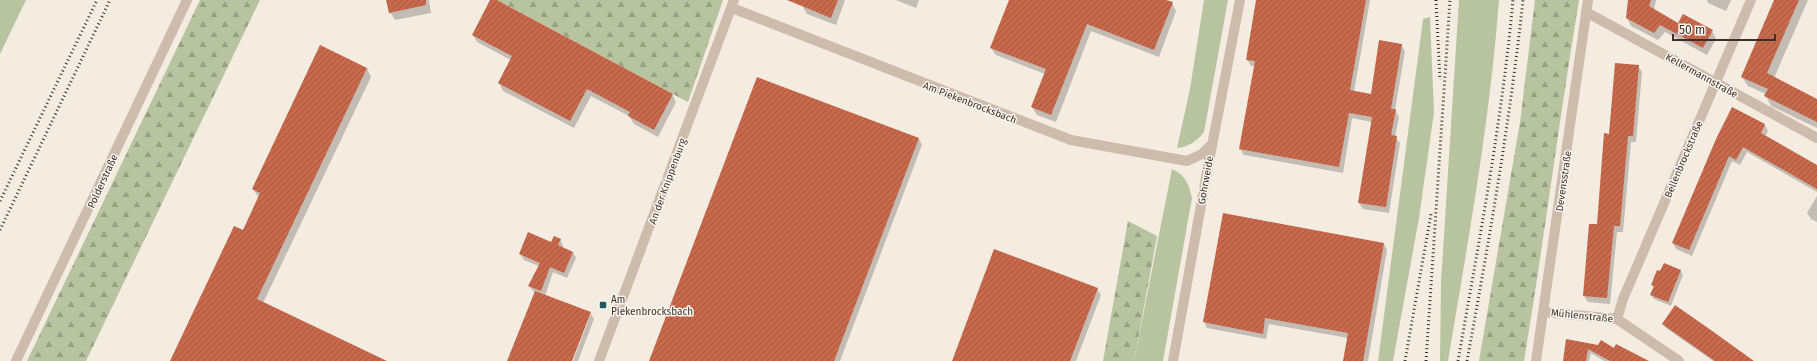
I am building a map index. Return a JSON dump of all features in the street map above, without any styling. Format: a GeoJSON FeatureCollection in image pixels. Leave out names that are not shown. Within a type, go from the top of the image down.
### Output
{"type":"FeatureCollection","features":[{"type":"Feature","properties":{"kind":"street","name":"Polderstraße"},"geometry":{"type":"LineString","coordinates":[[16,361],[187,0]]}},
{"type":"Feature","properties":{"kind":"street","name":"Gohrweide"},"geometry":{"type":"LineString","coordinates":[[1173,361],[1212,144],[1240,0]]}},
{"type":"Feature","properties":{"kind":"street","name":"Devensstraße"},"geometry":{"type":"LineString","coordinates":[[1536,361],[1588,0]]}},
{"type":"Feature","properties":{"kind":"street","name":"Bellenbrockstraße"},"geometry":{"type":"LineString","coordinates":[[1617,318],[1751,0]]}},
{"type":"Feature","properties":{"kind":"street","name":"Am Piekenbrocksbach"},"geometry":{"type":"LineString","coordinates":[[733,4],[1071,140],[1187,161],[1202,154],[1212,144]]}},
{"type":"Feature","properties":{"kind":"street","name":"An der Knippenburg"},"geometry":{"type":"LineString","coordinates":[[599,361],[733,4]]}},
{"type":"Feature","properties":{"kind":"street","name":"Kellermannstraße"},"geometry":{"type":"LineString","coordinates":[[1586,12],[1817,138]]}},
{"type":"Feature","properties":{"kind":"street","name":"Mühlenstraße"},"geometry":{"type":"LineString","coordinates":[[1544,312],[1617,318],[1680,361]]}},
{"type":"Feature","properties":{"kind":"green space"},"geometry":{"type":"Polygon","coordinates":[[[0,0],[26,0],[0,54],[0,0]]]}},
{"type":"Feature","properties":{"kind":"green space"},"geometry":{"type":"Polygon","coordinates":[[[200,0],[260,0],[86,361],[27,361],[200,0]]]}},
{"type":"Feature","properties":{"kind":"green space"},"geometry":{"type":"Polygon","coordinates":[[[497,0],[723,0],[688,102],[497,0]]]}},
{"type":"Feature","properties":{"kind":"green space"},"geometry":{"type":"Polygon","coordinates":[[[1204,0],[1228,0],[1204,132],[1192,143],[1177,148],[1190,89],[1204,0]]]}},
{"type":"Feature","properties":{"kind":"green space"},"geometry":{"type":"Polygon","coordinates":[[[1459,0],[1499,0],[1490,91],[1471,226],[1448,361],[1440,361],[1441,282],[1459,0]]]}},
{"type":"Feature","properties":{"kind":"green space"},"geometry":{"type":"Polygon","coordinates":[[[1535,0],[1579,0],[1531,316],[1524,361],[1479,361],[1520,122],[1535,0]]]}},
{"type":"Feature","properties":{"kind":"green space"},"geometry":{"type":"Polygon","coordinates":[[[1430,17],[1434,112],[1419,218],[1393,361],[1378,361],[1423,19],[1430,17]]]}},
{"type":"Feature","properties":{"kind":"green space"},"geometry":{"type":"Polygon","coordinates":[[[1172,169],[1184,177],[1190,189],[1192,198],[1163,361],[1134,361],[1172,169]]]}},
{"type":"Feature","properties":{"kind":"green space"},"geometry":{"type":"Polygon","coordinates":[[[1128,221],[1157,236],[1134,361],[1103,361],[1128,221]]]}},
{"type":"Feature","properties":{"kind":"building"},"geometry":{"type":"Polygon","coordinates":[[[386,0],[426,0],[426,5],[389,13],[386,0]]]}},
{"type":"Feature","properties":{"kind":"building"},"geometry":{"type":"Polygon","coordinates":[[[490,0],[497,0],[673,94],[654,130],[628,116],[630,112],[587,89],[570,121],[498,83],[512,56],[472,35],[490,0]]]}},
{"type":"Feature","properties":{"kind":"building"},"geometry":{"type":"Polygon","coordinates":[[[787,0],[838,0],[831,18],[787,0]]]}},
{"type":"Feature","properties":{"kind":"building"},"geometry":{"type":"Polygon","coordinates":[[[1009,0],[1166,0],[1173,2],[1154,50],[1087,24],[1051,115],[1031,107],[1046,69],[990,48],[1009,0]]]}},
{"type":"Feature","properties":{"kind":"building"},"geometry":{"type":"Polygon","coordinates":[[[1256,0],[1366,0],[1350,90],[1371,94],[1379,40],[1402,44],[1391,109],[1396,109],[1391,135],[1397,136],[1386,207],[1358,203],[1372,117],[1349,113],[1339,167],[1239,149],[1255,61],[1246,60],[1256,0]]]}},
{"type":"Feature","properties":{"kind":"building"},"geometry":{"type":"Polygon","coordinates":[[[1628,0],[1651,0],[1649,6],[1678,23],[1683,14],[1713,30],[1703,48],[1660,25],[1654,33],[1626,18],[1628,0]]]}},
{"type":"Feature","properties":{"kind":"building"},"geometry":{"type":"Polygon","coordinates":[[[1774,0],[1799,0],[1767,73],[1817,99],[1817,122],[1764,96],[1768,89],[1741,77],[1774,0]]]}},
{"type":"Feature","properties":{"kind":"building"},"geometry":{"type":"Polygon","coordinates":[[[320,45],[367,68],[257,299],[387,361],[170,361],[234,226],[243,230],[260,193],[252,189],[320,45]]]}},
{"type":"Feature","properties":{"kind":"building"},"geometry":{"type":"Polygon","coordinates":[[[1615,63],[1639,65],[1633,136],[1628,136],[1620,226],[1614,226],[1607,298],[1583,296],[1589,224],[1597,224],[1604,133],[1609,134],[1615,63]]]}},
{"type":"Feature","properties":{"kind":"building"},"geometry":{"type":"Polygon","coordinates":[[[757,77],[919,138],[834,361],[649,361],[757,77]]]}},
{"type":"Feature","properties":{"kind":"building"},"geometry":{"type":"Polygon","coordinates":[[[1732,107],[1765,124],[1761,133],[1817,165],[1817,189],[1743,147],[1736,160],[1729,156],[1689,250],[1672,243],[1716,139],[1732,107]]]}},
{"type":"Feature","properties":{"kind":"building"},"geometry":{"type":"Polygon","coordinates":[[[1223,213],[1384,243],[1363,361],[1343,361],[1348,333],[1265,318],[1263,334],[1203,322],[1223,213]]]}},
{"type":"Feature","properties":{"kind":"building"},"geometry":{"type":"Polygon","coordinates":[[[528,232],[551,242],[554,236],[561,239],[558,245],[573,252],[564,273],[550,267],[541,291],[528,286],[540,263],[519,254],[528,232]]]}},
{"type":"Feature","properties":{"kind":"building"},"geometry":{"type":"Polygon","coordinates":[[[994,249],[1098,288],[1070,361],[952,361],[994,249]]]}},
{"type":"Feature","properties":{"kind":"building"},"geometry":{"type":"Polygon","coordinates":[[[1664,263],[1681,270],[1668,302],[1650,295],[1654,286],[1651,285],[1657,270],[1660,271],[1664,263]]]}},
{"type":"Feature","properties":{"kind":"building"},"geometry":{"type":"Polygon","coordinates":[[[535,291],[591,312],[572,361],[507,361],[535,291]]]}},
{"type":"Feature","properties":{"kind":"building"},"geometry":{"type":"Polygon","coordinates":[[[1675,305],[1754,361],[1715,361],[1662,324],[1675,305]]]}},
{"type":"Feature","properties":{"kind":"building"},"geometry":{"type":"Polygon","coordinates":[[[1566,339],[1598,345],[1601,340],[1614,348],[1616,344],[1649,361],[1610,361],[1588,349],[1586,361],[1563,361],[1566,339]]]}},
{"type":"Feature","properties":{"kind":"railway"},"geometry":{"type":"LineString","coordinates":[[0,201],[97,0]]}},
{"type":"Feature","properties":{"kind":"railway"},"geometry":{"type":"LineString","coordinates":[[0,230],[110,0]]}},
{"type":"Feature","properties":{"kind":"railway"},"geometry":{"type":"LineString","coordinates":[[1436,0],[1440,80]]}},
{"type":"Feature","properties":{"kind":"railway"},"geometry":{"type":"LineString","coordinates":[[1426,361],[1450,0]]}},
{"type":"Feature","properties":{"kind":"railway"},"geometry":{"type":"LineString","coordinates":[[1458,361],[1482,226],[1503,91],[1513,0]]}},
{"type":"Feature","properties":{"kind":"railway"},"geometry":{"type":"LineString","coordinates":[[1467,361],[1512,91],[1523,0]]}},
{"type":"Feature","properties":{"kind":"railway"},"geometry":{"type":"LineString","coordinates":[[1405,361],[1431,214]]}},
{"type":"Feature","properties":{"kind":"place","name":"Am Piekenbrocksbach"},"geometry":{"type":"Point","coordinates":[603,305]}}]}
